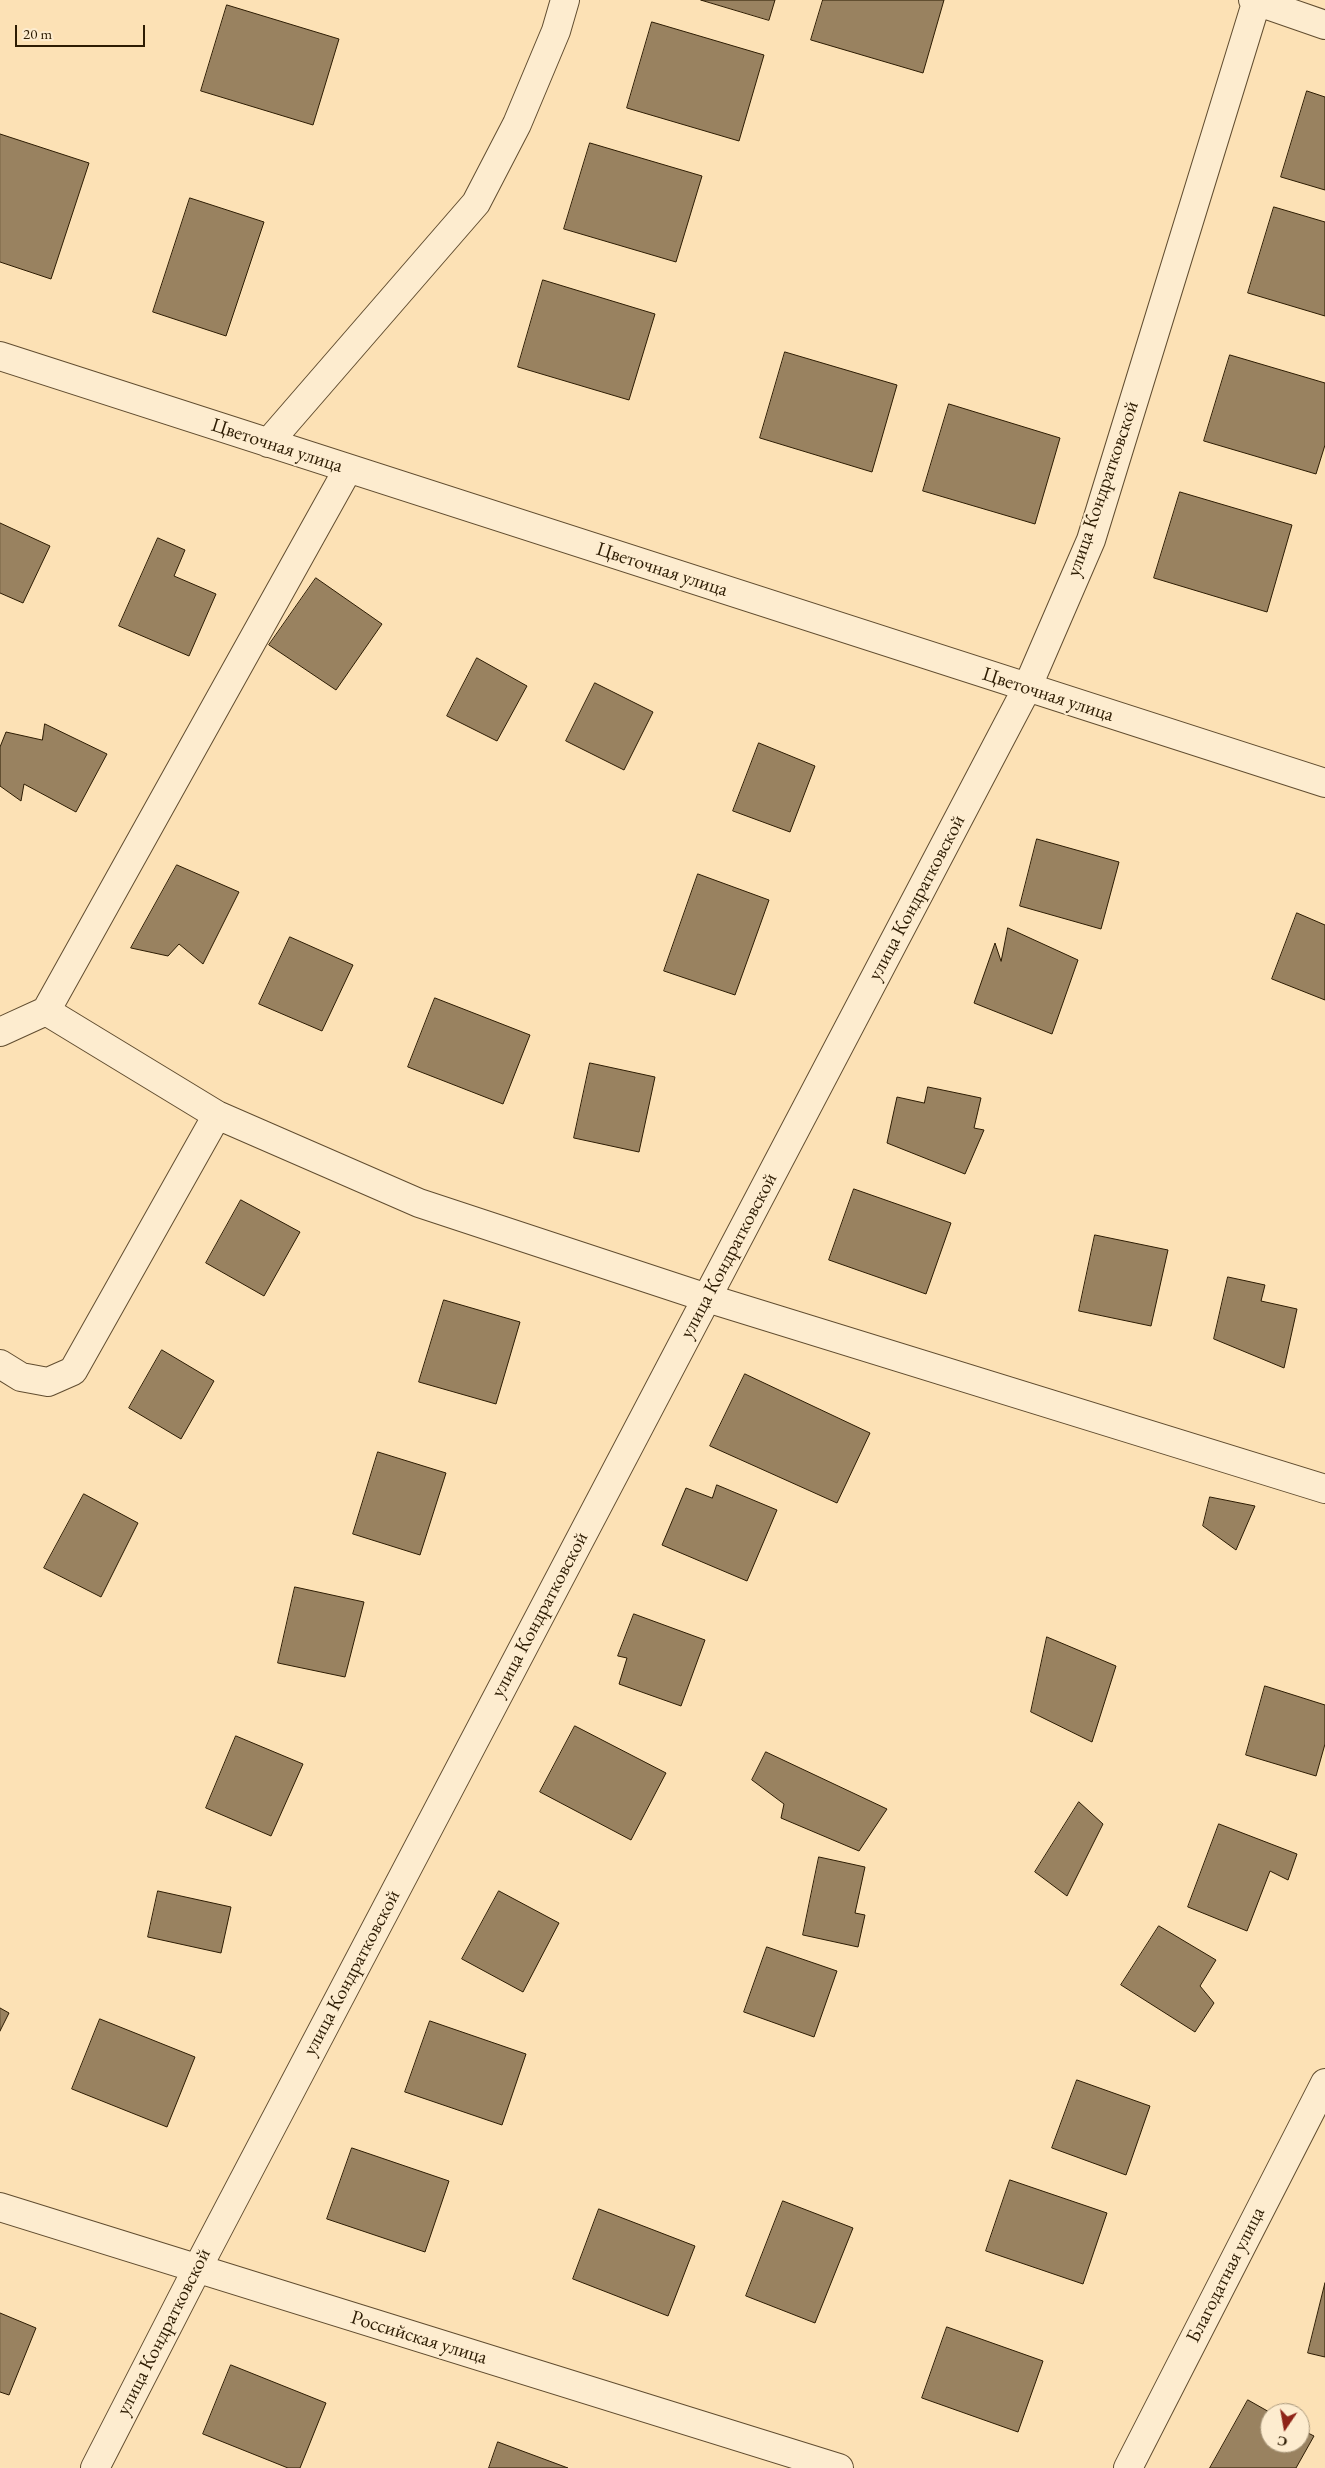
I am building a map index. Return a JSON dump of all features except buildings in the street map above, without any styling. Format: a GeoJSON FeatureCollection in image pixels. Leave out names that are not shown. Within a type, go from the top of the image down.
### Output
{"type":"FeatureCollection","features":[{"type":"Feature","properties":{"kind":"street"},"geometry":{"type":"LineString","coordinates":[[268,443],[476,203],[517,124],[556,31],[565,0]]}},
{"type":"Feature","properties":{"kind":"street"},"geometry":{"type":"LineString","coordinates":[[1255,0],[1325,25]]}},
{"type":"Feature","properties":{"kind":"street","name":"улица Кондратковской"},"geometry":{"type":"LineString","coordinates":[[95,2468],[196,2269],[1027,688],[1090,540],[1255,0]]}},
{"type":"Feature","properties":{"kind":"street","name":"Цветочная улица"},"geometry":{"type":"LineString","coordinates":[[0,356],[1325,783]]}},
{"type":"Feature","properties":{"kind":"street"},"geometry":{"type":"LineString","coordinates":[[0,1032],[46,1011],[348,469]]}},
{"type":"Feature","properties":{"kind":"street"},"geometry":{"type":"LineString","coordinates":[[46,1011],[217,1115],[419,1203],[707,1298],[1325,1489]]}},
{"type":"Feature","properties":{"kind":"street"},"geometry":{"type":"LineString","coordinates":[[0,1364],[21,1376],[48,1382],[73,1371],[217,1115]]}},
{"type":"Feature","properties":{"kind":"street","name":"Благодатная улица"},"geometry":{"type":"LineString","coordinates":[[1128,2468],[1325,2083]]}},
{"type":"Feature","properties":{"kind":"street","name":"Российская улица"},"geometry":{"type":"LineString","coordinates":[[0,2206],[196,2269],[839,2468]]}}]}
